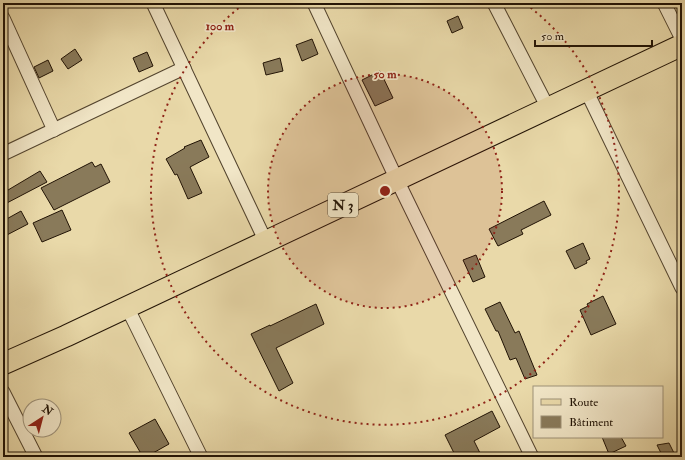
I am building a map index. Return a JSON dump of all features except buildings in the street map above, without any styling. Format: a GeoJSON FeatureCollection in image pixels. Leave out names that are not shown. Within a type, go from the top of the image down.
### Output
{"type":"FeatureCollection","features":[{"type":"Feature","properties":{"kind":"main road","name":"N 3"},"geometry":{"type":"LineString","coordinates":[[3,364],[266,242],[682,45]]}},
{"type":"Feature","properties":{"kind":"street"},"geometry":{"type":"LineString","coordinates":[[153,3],[266,242]]}},
{"type":"Feature","properties":{"kind":"street"},"geometry":{"type":"LineString","coordinates":[[314,3],[397,180],[532,457]]}},
{"type":"Feature","properties":{"kind":"street"},"geometry":{"type":"LineString","coordinates":[[494,3],[548,108]]}},
{"type":"Feature","properties":{"kind":"street"},"geometry":{"type":"LineString","coordinates":[[664,3],[682,39]]}},
{"type":"Feature","properties":{"kind":"street"},"geometry":{"type":"LineString","coordinates":[[3,18],[54,130]]}},
{"type":"Feature","properties":{"kind":"street"},"geometry":{"type":"LineString","coordinates":[[3,154],[184,68]]}},
{"type":"Feature","properties":{"kind":"street"},"geometry":{"type":"LineString","coordinates":[[586,90],[682,288]]}},
{"type":"Feature","properties":{"kind":"street"},"geometry":{"type":"LineString","coordinates":[[127,307],[201,457]]}},
{"type":"Feature","properties":{"kind":"street"},"geometry":{"type":"LineString","coordinates":[[3,392],[36,457]]}}]}
